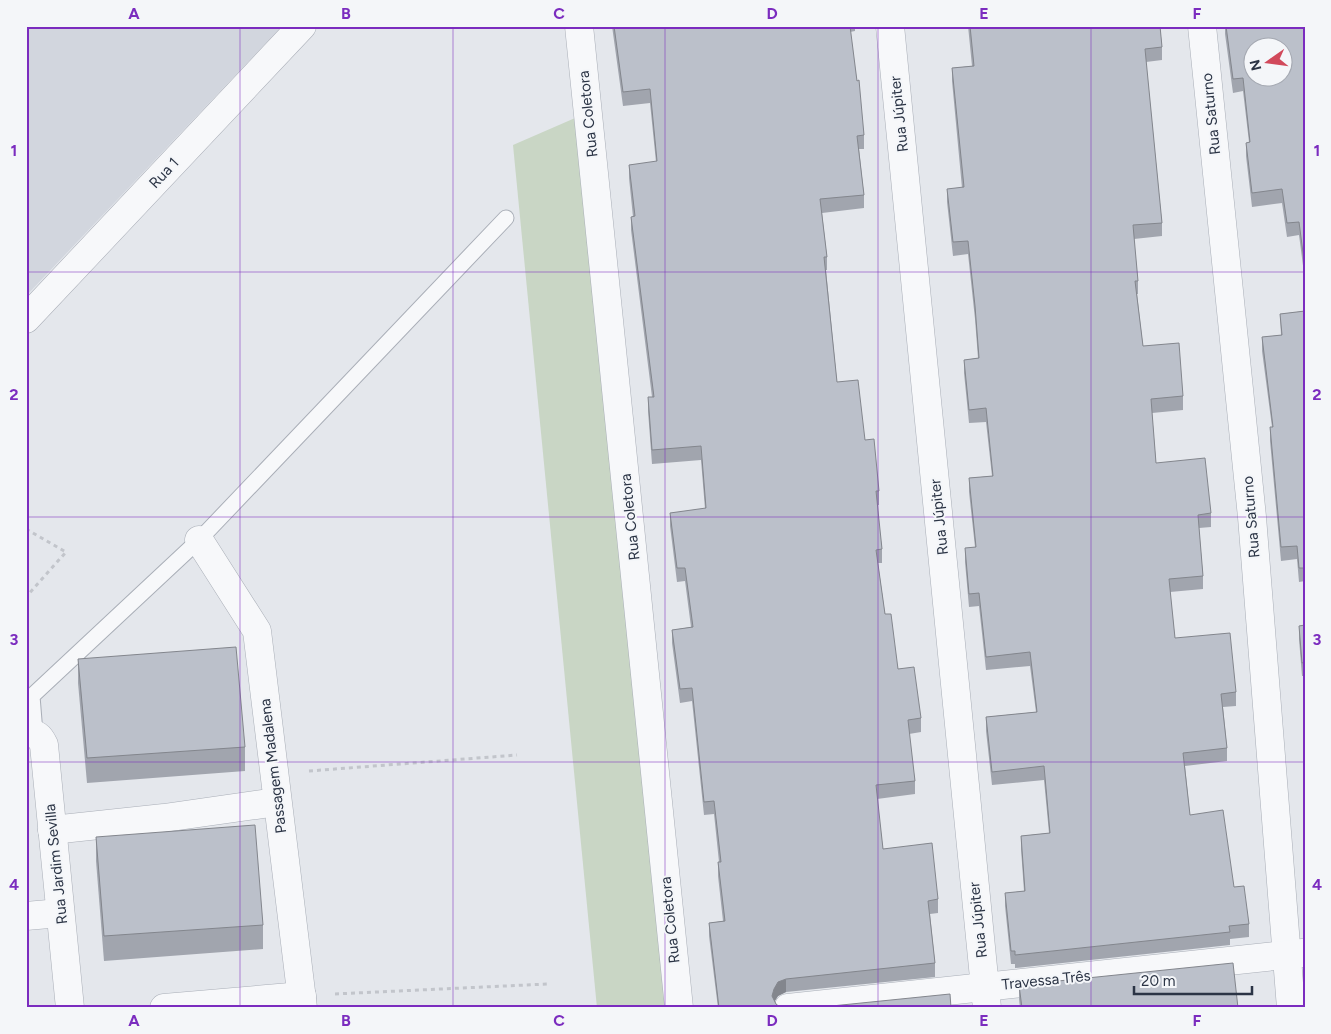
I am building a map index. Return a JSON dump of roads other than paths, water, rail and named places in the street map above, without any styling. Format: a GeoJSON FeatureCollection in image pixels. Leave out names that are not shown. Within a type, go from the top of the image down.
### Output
{"type":"FeatureCollection","features":[{"type":"Feature","properties":{"kind":"street","name":"Rua 1"},"geometry":{"type":"LineString","coordinates":[[26,319],[302,26]]}},
{"type":"Feature","properties":{"kind":"street","name":"Rua Coletora"},"geometry":{"type":"LineString","coordinates":[[579,26],[679,1008]]}},
{"type":"Feature","properties":{"kind":"street","name":"Rua Júpiter"},"geometry":{"type":"LineString","coordinates":[[890,26],[986,997]]}},
{"type":"Feature","properties":{"kind":"street","name":"Rua Saturno"},"geometry":{"type":"LineString","coordinates":[[1202,26],[1296,954],[1292,1008]]}},
{"type":"Feature","properties":{"kind":"street","name":"Passagem Madalena"},"geometry":{"type":"LineString","coordinates":[[199,540],[257,631],[302,1002]]}},
{"type":"Feature","properties":{"kind":"street","name":"Rua Jardim Sevilla"},"geometry":{"type":"LineString","coordinates":[[31,733],[41,737],[44,745],[70,1008]]}},
{"type":"Feature","properties":{"kind":"street"},"geometry":{"type":"LineString","coordinates":[[52,830],[164,818],[277,802]]}},
{"type":"Feature","properties":{"kind":"street"},"geometry":{"type":"LineString","coordinates":[[26,916],[60,913]]}},
{"type":"Feature","properties":{"kind":"street","name":"Travessa Três"},"geometry":{"type":"LineString","coordinates":[[788,1008],[986,997],[1296,954]]}},
{"type":"Feature","properties":{"kind":"street"},"geometry":{"type":"LineString","coordinates":[[164,1008],[302,1002]]}},
{"type":"Feature","properties":{"kind":"lane"},"geometry":{"type":"LineString","coordinates":[[31,733],[32,696],[199,540],[506,218]]}}]}
